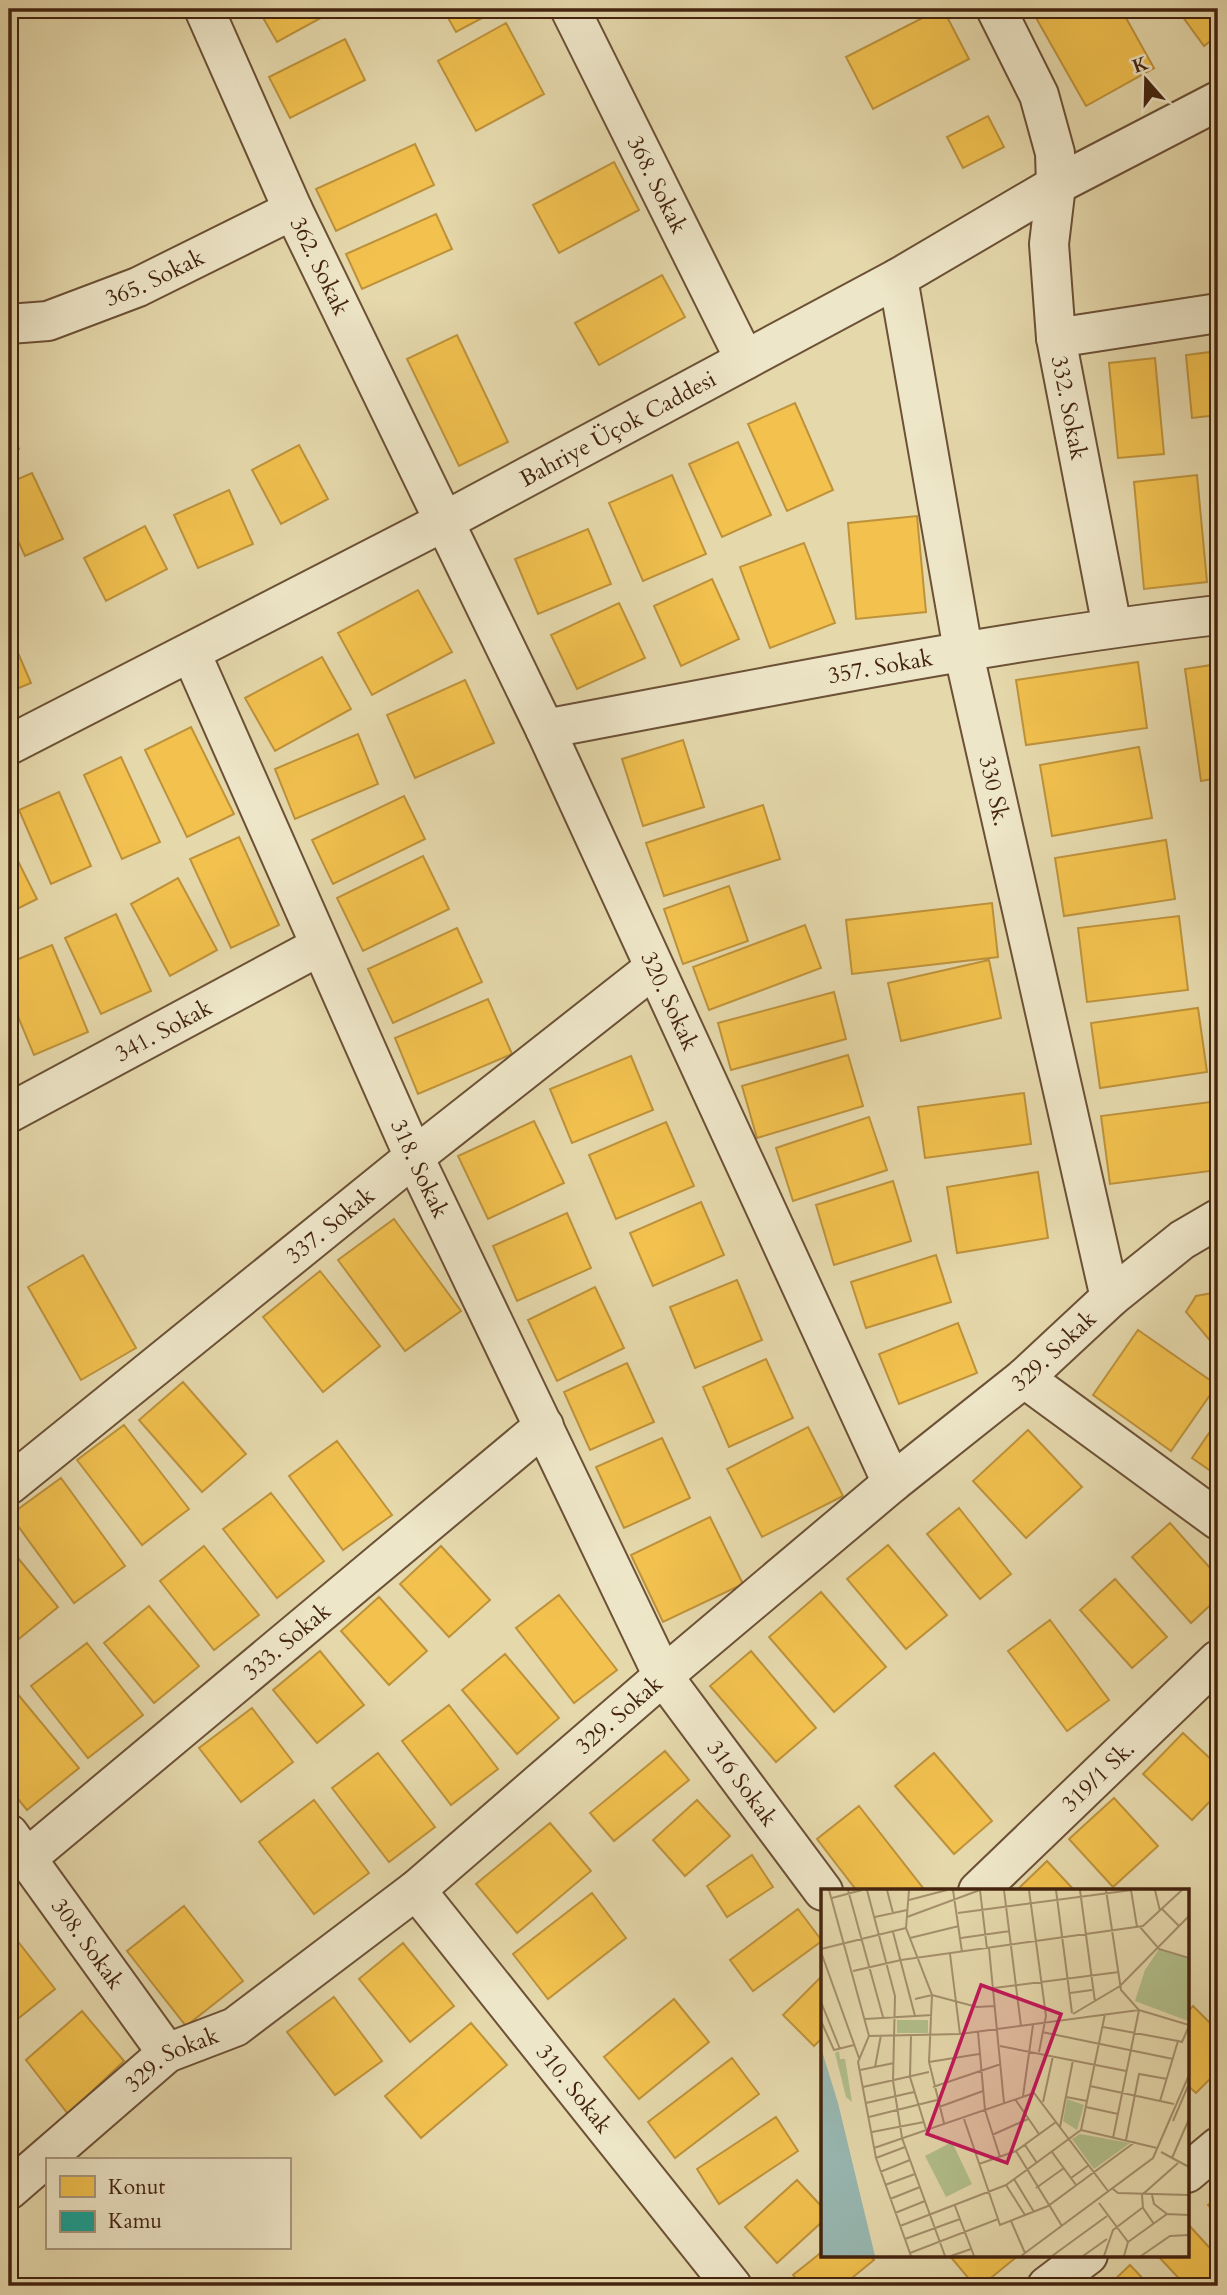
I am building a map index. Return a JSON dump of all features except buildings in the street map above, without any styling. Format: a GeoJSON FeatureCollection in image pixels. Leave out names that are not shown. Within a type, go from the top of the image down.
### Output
{"type":"FeatureCollection","features":[{"type":"Feature","properties":{"kind":"street","name":"362. Sokak"},"geometry":{"type":"LineString","coordinates":[[204,9],[293,210],[443,522]]}},
{"type":"Feature","properties":{"kind":"street","name":"368. Sokak"},"geometry":{"type":"LineString","coordinates":[[570,9],[745,360]]}},
{"type":"Feature","properties":{"kind":"street","name":"332. Sokak"},"geometry":{"type":"LineString","coordinates":[[996,9],[1039,95],[1055,153],[1056,185],[1049,255],[1056,338],[1112,627]]}},
{"type":"Feature","properties":{"kind":"street","name":"Bahriye Üçok Caddesi"},"geometry":{"type":"LineString","coordinates":[[9,745],[443,522],[898,278],[1056,185],[1218,101]]}},
{"type":"Feature","properties":{"kind":"street","name":"365. Sokak"},"geometry":{"type":"LineString","coordinates":[[9,324],[48,321],[138,287],[293,210]]}},
{"type":"Feature","properties":{"kind":"street","name":"330 Sk."},"geometry":{"type":"LineString","coordinates":[[898,278],[962,650],[1110,1298]]}},
{"type":"Feature","properties":{"kind":"street"},"geometry":{"type":"LineString","coordinates":[[1056,338],[1218,313]]}},
{"type":"Feature","properties":{"kind":"street","name":"320. Sokak"},"geometry":{"type":"LineString","coordinates":[[443,522],[545,729],[892,1483]]}},
{"type":"Feature","properties":{"kind":"street","name":"357. Sokak"},"geometry":{"type":"LineString","coordinates":[[545,729],[962,650],[1112,627],[1218,615]]}},
{"type":"Feature","properties":{"kind":"street","name":"318. Sokak"},"geometry":{"type":"LineString","coordinates":[[191,653],[318,947],[414,1157],[663,1676]]}},
{"type":"Feature","properties":{"kind":"street","name":"341. Sokak"},"geometry":{"type":"LineString","coordinates":[[9,1113],[318,947]]}},
{"type":"Feature","properties":{"kind":"street","name":"337. Sokak"},"geometry":{"type":"LineString","coordinates":[[9,1485],[414,1157],[654,968]]}},
{"type":"Feature","properties":{"kind":"street","name":"329. Sokak"},"geometry":{"type":"LineString","coordinates":[[9,2190],[167,2053],[235,2027],[416,1890],[663,1676],[892,1483],[1024,1378],[1110,1298],[1182,1240],[1218,1219]]}},
{"type":"Feature","properties":{"kind":"street"},"geometry":{"type":"LineString","coordinates":[[1024,1378],[1218,1520]]}},
{"type":"Feature","properties":{"kind":"street","name":"333. Sokak"},"geometry":{"type":"LineString","coordinates":[[18,1846],[544,1426]]}},
{"type":"Feature","properties":{"kind":"street","name":"319/1 Sk."},"geometry":{"type":"LineString","coordinates":[[980,1889],[1218,1660]]}},
{"type":"Feature","properties":{"kind":"street","name":"316 Sokak"},"geometry":{"type":"LineString","coordinates":[[663,1676],[822,1889]]}},
{"type":"Feature","properties":{"kind":"street","name":"308. Sokak"},"geometry":{"type":"LineString","coordinates":[[18,1846],[167,2053]]}},
{"type":"Feature","properties":{"kind":"street","name":"310. Sokak"},"geometry":{"type":"LineString","coordinates":[[416,1890],[732,2286]]}},
{"type":"Feature","properties":{"kind":"street"},"geometry":{"type":"LineString","coordinates":[[1188,2172],[1218,2147]]}},
{"type":"Feature","properties":{"kind":"street"},"geometry":{"type":"LineString","coordinates":[[1047,2286],[1087,2256]]}}]}
